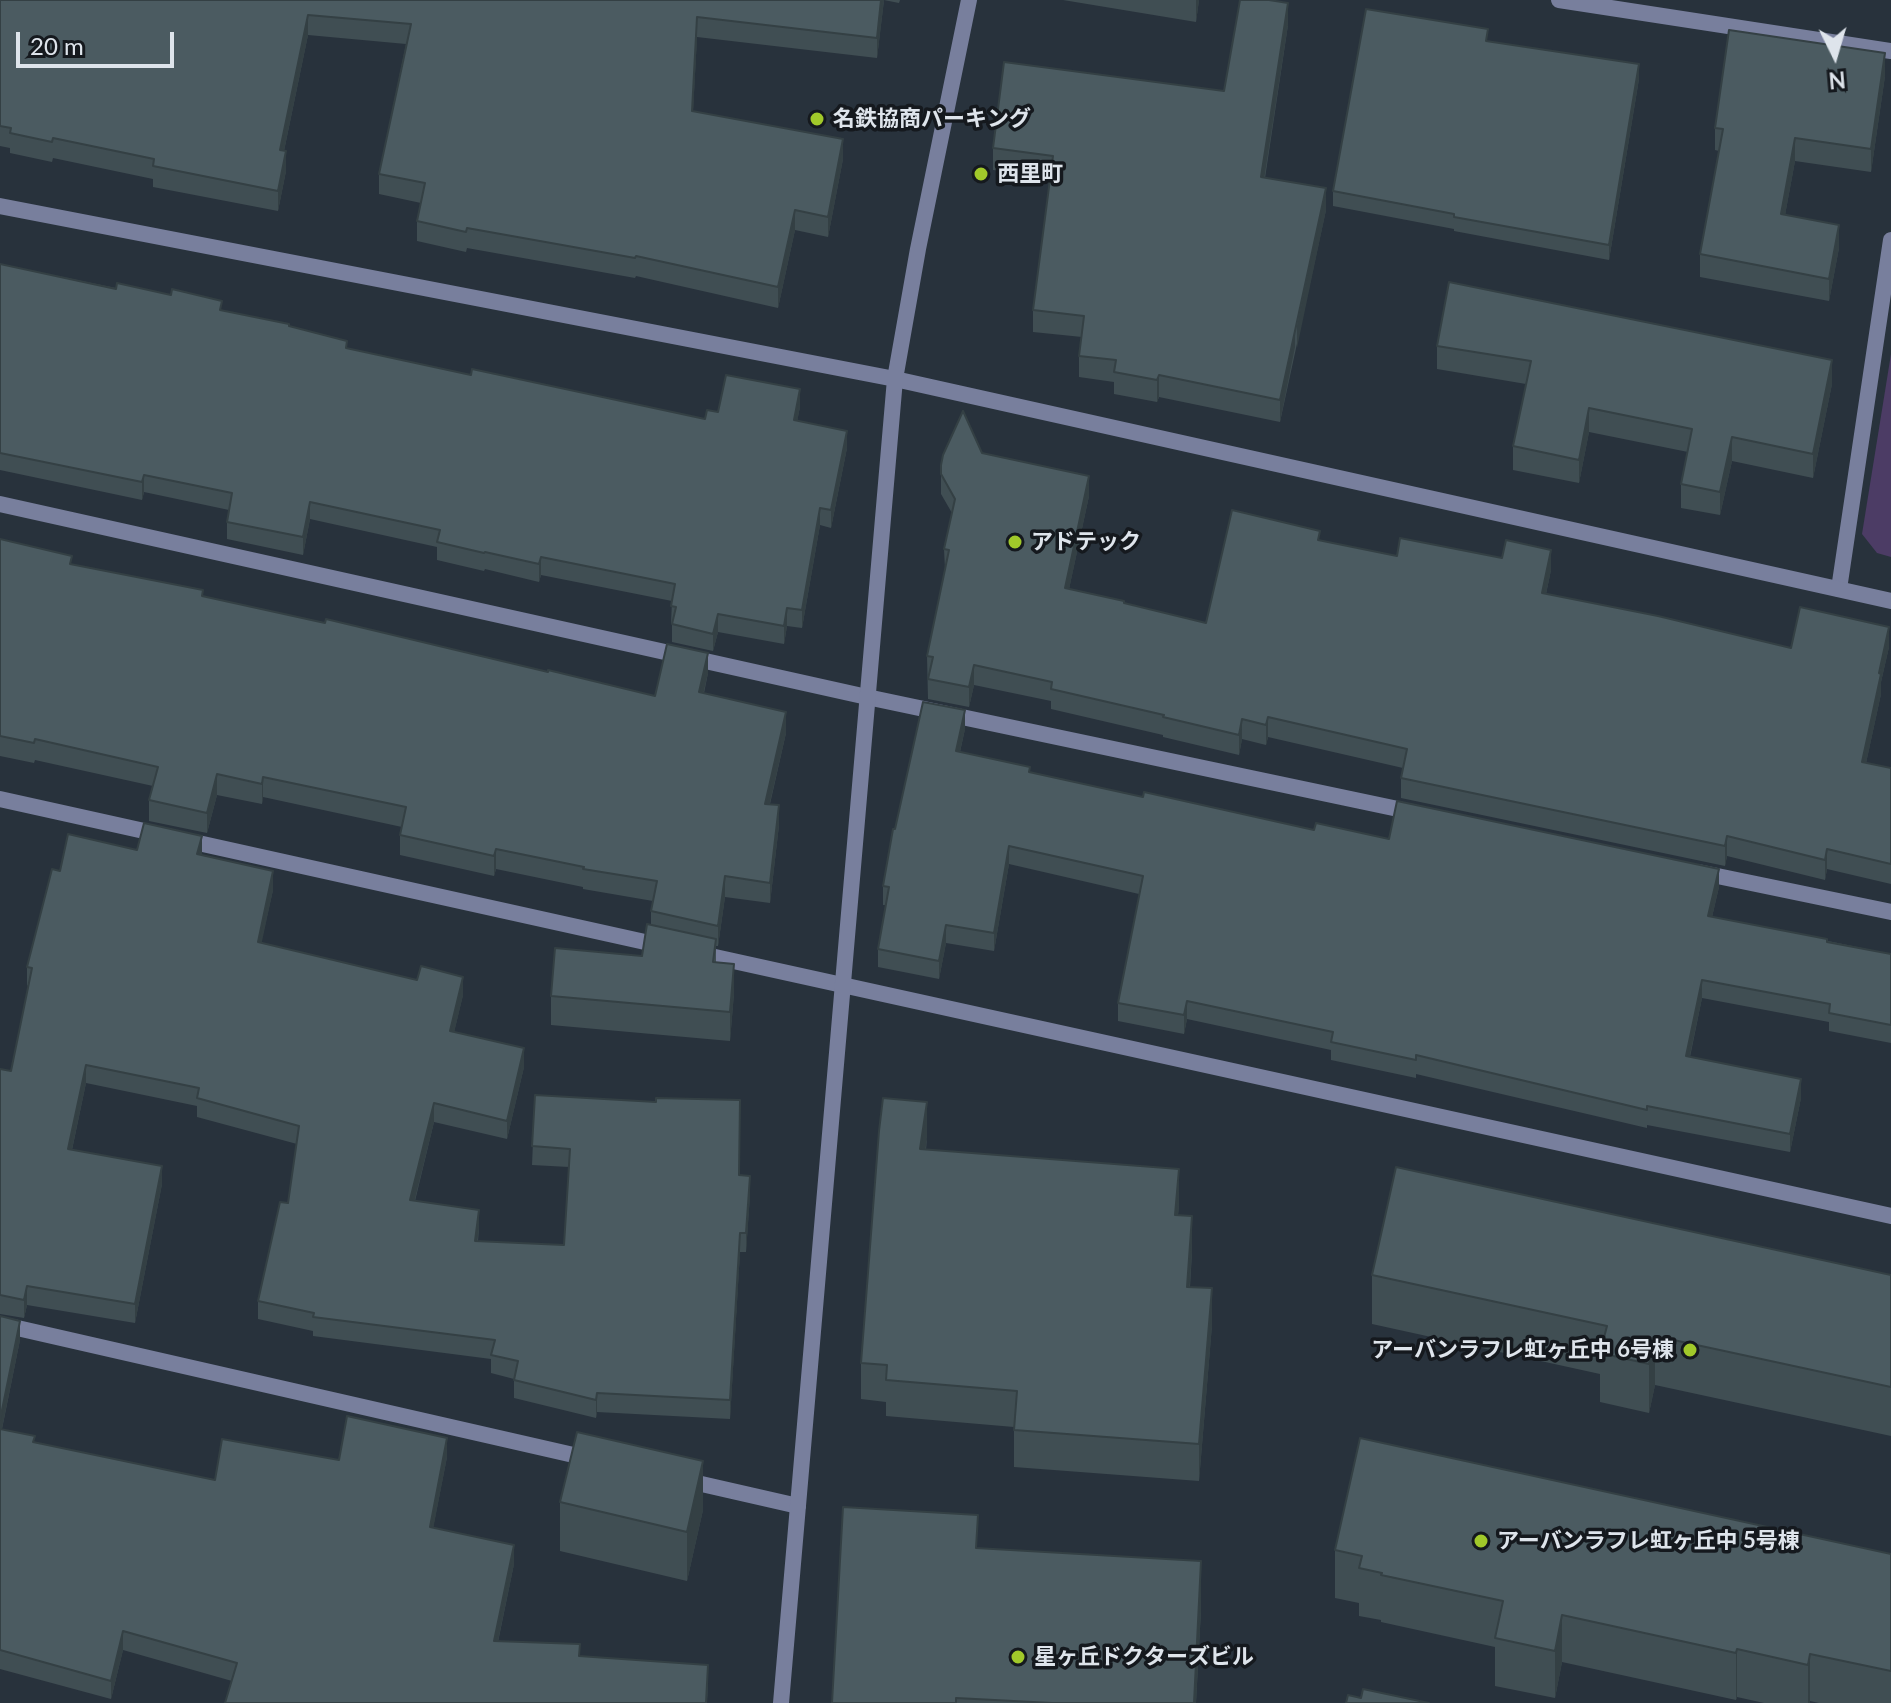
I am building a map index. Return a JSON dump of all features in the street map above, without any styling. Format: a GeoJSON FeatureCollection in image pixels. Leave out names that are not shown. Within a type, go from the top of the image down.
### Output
{"type":"FeatureCollection","features":[{"type":"Feature","properties":{"kind":"street"},"geometry":{"type":"LineString","coordinates":[[781,1703],[895,379],[969,0]]}},
{"type":"Feature","properties":{"kind":"street"},"geometry":{"type":"LineString","coordinates":[[1559,0],[1891,51]]}},
{"type":"Feature","properties":{"kind":"street"},"geometry":{"type":"LineString","coordinates":[[0,206],[895,379],[1891,601]]}},
{"type":"Feature","properties":{"kind":"street"},"geometry":{"type":"LineString","coordinates":[[1839,589],[1891,240]]}},
{"type":"Feature","properties":{"kind":"street"},"geometry":{"type":"LineString","coordinates":[[0,504],[867,697],[1426,814]]}},
{"type":"Feature","properties":{"kind":"street"},"geometry":{"type":"LineString","coordinates":[[0,799],[1891,1216]]}},
{"type":"Feature","properties":{"kind":"street"},"geometry":{"type":"LineString","coordinates":[[1689,870],[1891,912]]}},
{"type":"Feature","properties":{"kind":"street"},"geometry":{"type":"LineString","coordinates":[[0,1324],[614,1464]]}},
{"type":"Feature","properties":{"kind":"street"},"geometry":{"type":"LineString","coordinates":[[675,1478],[798,1506]]}},
{"type":"Feature","properties":{"kind":"shaded area"},"geometry":{"type":"Polygon","coordinates":[[[1891,354],[1891,557],[1877,553],[1862,534],[1891,354]]]}},
{"type":"Feature","properties":{"kind":"building"},"geometry":{"type":"Polygon","coordinates":[[[0,0],[881,0],[877,38],[697,17],[692,111],[843,139],[828,217],[795,210],[778,287],[636,256],[467,228],[466,232],[417,221],[425,183],[379,174],[411,24],[308,15],[280,150],[286,151],[278,191],[153,166],[154,159],[53,138],[52,142],[10,133],[11,128],[0,126],[0,0]]]}},
{"type":"Feature","properties":{"kind":"building"},"geometry":{"type":"Polygon","coordinates":[[[1240,0],[1288,3],[1261,177],[1326,188],[1280,400],[1159,375],[1157,380],[1114,372],[1116,360],[1079,356],[1084,316],[1033,310],[1053,156],[993,148],[1004,62],[1224,91],[1240,0]]]}},
{"type":"Feature","properties":{"kind":"building"},"geometry":{"type":"Polygon","coordinates":[[[1366,9],[1488,29],[1486,41],[1639,64],[1609,245],[1333,191],[1366,9]]]}},
{"type":"Feature","properties":{"kind":"building"},"geometry":{"type":"Polygon","coordinates":[[[1729,30],[1885,53],[1871,149],[1795,138],[1781,214],[1839,225],[1829,279],[1700,254],[1723,129],[1715,128],[1729,30]]]}},
{"type":"Feature","properties":{"kind":"building"},"geometry":{"type":"Polygon","coordinates":[[[0,264],[116,289],[117,283],[171,295],[172,289],[222,301],[220,310],[289,324],[347,341],[346,348],[471,375],[472,369],[705,419],[707,410],[718,412],[726,375],[800,389],[794,420],[847,431],[831,510],[820,508],[802,610],[787,608],[784,626],[718,614],[713,634],[672,624],[676,607],[671,606],[675,584],[541,557],[539,564],[484,553],[437,542],[440,530],[310,502],[303,537],[227,522],[232,493],[144,475],[142,482],[0,453],[0,264]]]}},
{"type":"Feature","properties":{"kind":"building"},"geometry":{"type":"Polygon","coordinates":[[[1449,282],[1832,360],[1813,454],[1732,437],[1720,492],[1681,484],[1692,429],[1589,408],[1579,460],[1513,446],[1531,361],[1437,346],[1449,282]]]}},
{"type":"Feature","properties":{"kind":"building"},"geometry":{"type":"Polygon","coordinates":[[[963,411],[982,453],[1089,476],[1065,588],[1206,623],[1232,510],[1320,531],[1318,540],[1397,556],[1400,538],[1502,558],[1506,540],[1551,550],[1542,593],[1658,616],[1791,648],[1800,607],[1889,627],[1862,762],[1891,768],[1891,864],[1827,849],[1825,860],[1727,836],[1725,846],[1401,778],[1407,749],[1268,717],[1266,725],[1242,719],[1239,735],[1051,689],[1052,682],[974,665],[969,687],[928,679],[933,657],[927,656],[949,550],[944,549],[955,499],[941,474],[941,465],[963,411]]]}},
{"type":"Feature","properties":{"kind":"building"},"geometry":{"type":"Polygon","coordinates":[[[0,539],[72,556],[70,564],[203,590],[202,596],[325,623],[326,619],[655,696],[667,644],[708,653],[699,692],[786,712],[765,804],[779,805],[770,883],[725,876],[718,926],[651,911],[657,881],[583,869],[496,849],[494,856],[400,835],[406,807],[263,777],[262,784],[217,774],[207,813],[149,800],[158,767],[35,739],[34,743],[0,736],[0,539]]]}},
{"type":"Feature","properties":{"kind":"building"},"geometry":{"type":"Polygon","coordinates":[[[923,702],[965,710],[956,751],[1030,767],[1029,772],[1143,797],[1144,792],[1314,830],[1316,823],[1389,839],[1397,801],[1719,869],[1708,916],[1891,954],[1891,1025],[1829,1013],[1830,1004],[1702,980],[1686,1056],[1801,1079],[1790,1134],[1647,1106],[1647,1110],[1416,1055],[1416,1060],[1331,1042],[1333,1032],[1187,1001],[1184,1015],[1118,1003],[1143,876],[1009,846],[994,933],[946,925],[939,961],[878,949],[889,887],[883,886],[893,829],[923,702]]]}},
{"type":"Feature","properties":{"kind":"building"},"geometry":{"type":"Polygon","coordinates":[[[144,823],[202,836],[197,854],[273,871],[258,942],[417,980],[421,966],[463,977],[450,1031],[524,1048],[507,1121],[434,1103],[410,1200],[479,1210],[475,1241],[564,1245],[570,1149],[532,1146],[535,1095],[656,1102],[656,1098],[740,1100],[739,1175],[750,1176],[746,1233],[740,1233],[730,1400],[597,1393],[596,1400],[514,1380],[518,1361],[491,1355],[495,1340],[313,1317],[314,1313],[258,1301],[280,1202],[288,1203],[299,1126],[197,1098],[199,1088],[86,1065],[68,1149],[162,1166],[135,1304],[27,1286],[24,1300],[0,1295],[0,1069],[11,1071],[32,968],[27,967],[52,869],[60,871],[68,834],[137,850],[144,823]]]}},
{"type":"Feature","properties":{"kind":"building"},"geometry":{"type":"Polygon","coordinates":[[[647,924],[716,939],[713,962],[734,964],[730,1012],[551,996],[555,948],[642,956],[647,924]]]}},
{"type":"Feature","properties":{"kind":"building"},"geometry":{"type":"Polygon","coordinates":[[[883,1098],[927,1102],[920,1149],[1179,1169],[1175,1215],[1192,1216],[1187,1287],[1212,1288],[1199,1444],[1014,1430],[1017,1391],[886,1380],[887,1365],[861,1363],[883,1098]]]}},
{"type":"Feature","properties":{"kind":"building"},"geometry":{"type":"Polygon","coordinates":[[[1396,1167],[1891,1275],[1891,1387],[1655,1336],[1649,1364],[1600,1353],[1607,1326],[1372,1275],[1396,1167]]]}},
{"type":"Feature","properties":{"kind":"building"},"geometry":{"type":"Polygon","coordinates":[[[0,1316],[20,1321],[0,1420],[0,1316]]]}},
{"type":"Feature","properties":{"kind":"building"},"geometry":{"type":"Polygon","coordinates":[[[347,1416],[447,1438],[430,1527],[514,1545],[494,1641],[580,1644],[579,1656],[708,1665],[706,1703],[225,1703],[237,1663],[123,1631],[111,1681],[0,1650],[0,1429],[35,1436],[33,1442],[215,1480],[222,1439],[339,1460],[347,1416]]]}},
{"type":"Feature","properties":{"kind":"building"},"geometry":{"type":"Polygon","coordinates":[[[577,1432],[703,1461],[687,1532],[560,1502],[577,1432]]]}},
{"type":"Feature","properties":{"kind":"building","name":"アーバンラフレ虹ヶ丘中 5号棟"},"geometry":{"type":"Polygon","coordinates":[[[1360,1438],[1891,1554],[1891,1671],[1810,1654],[1808,1665],[1737,1649],[1736,1653],[1562,1615],[1555,1651],[1495,1638],[1503,1601],[1381,1575],[1359,1568],[1362,1556],[1335,1550],[1360,1438]]]}},
{"type":"Feature","properties":{"kind":"building","name":"星ヶ丘ドクターズビル"},"geometry":{"type":"Polygon","coordinates":[[[843,1507],[978,1515],[976,1548],[1201,1561],[1194,1703],[1052,1703],[956,1698],[956,1703],[832,1703],[843,1507]]]}},
{"type":"Feature","properties":{"kind":"building"},"geometry":{"type":"Polygon","coordinates":[[[1363,1689],[1429,1703],[1346,1703],[1348,1695],[1361,1698],[1363,1689]]]}},
{"type":"Feature","properties":{"kind":"place","name":"名鉄協商パーキング"},"geometry":{"type":"Point","coordinates":[817,119]}},
{"type":"Feature","properties":{"kind":"place","name":"西里町"},"geometry":{"type":"Point","coordinates":[981,174]}},
{"type":"Feature","properties":{"kind":"place","name":"アドテック"},"geometry":{"type":"Point","coordinates":[1015,542]}},
{"type":"Feature","properties":{"kind":"place","name":"アーバンラフレ虹ヶ丘中 6号棟"},"geometry":{"type":"Point","coordinates":[1690,1350]}},
{"type":"Feature","properties":{"kind":"place","name":"アーバンラフレ虹ヶ丘中 5号棟"},"geometry":{"type":"Point","coordinates":[1481,1541]}},
{"type":"Feature","properties":{"kind":"place","name":"星ヶ丘ドクターズビル"},"geometry":{"type":"Point","coordinates":[1018,1657]}}]}
